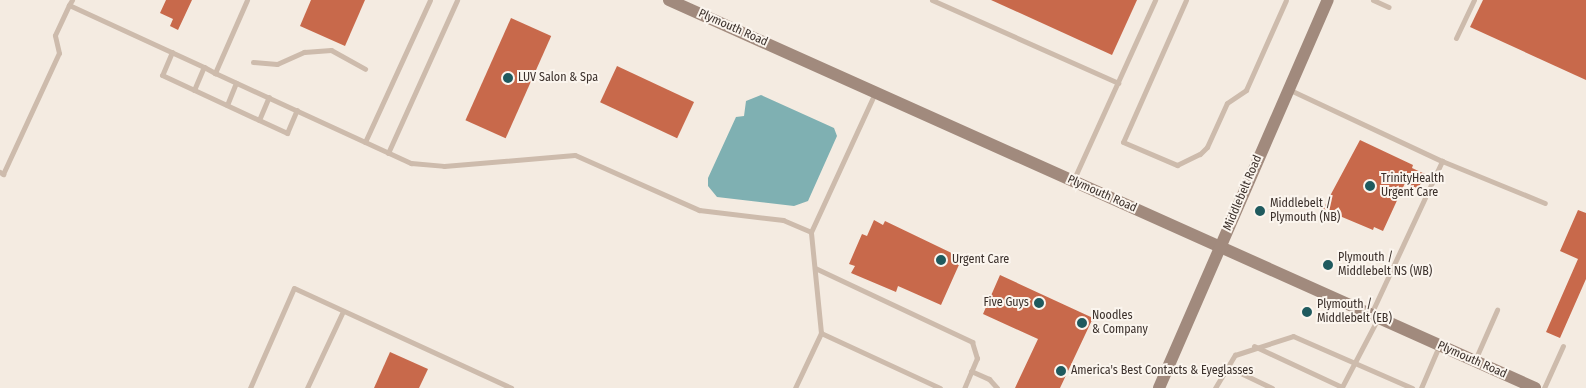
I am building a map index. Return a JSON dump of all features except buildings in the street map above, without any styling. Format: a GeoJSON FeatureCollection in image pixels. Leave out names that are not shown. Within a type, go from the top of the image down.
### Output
{"type":"FeatureCollection","features":[{"type":"Feature","properties":{"kind":"main road","name":"Plymouth Road"},"geometry":{"type":"LineString","coordinates":[[670,0],[684,3],[1073,182],[1220,246],[1527,386]]}},
{"type":"Feature","properties":{"kind":"main road","name":"Middlebelt Road"},"geometry":{"type":"LineString","coordinates":[[1159,388],[1328,0]]}},
{"type":"Feature","properties":{"kind":"lane"},"geometry":{"type":"LineString","coordinates":[[215,72],[247,0]]}},
{"type":"Feature","properties":{"kind":"lane"},"geometry":{"type":"LineString","coordinates":[[366,142],[430,0]]}},
{"type":"Feature","properties":{"kind":"lane"},"geometry":{"type":"LineString","coordinates":[[388,152],[457,0]]}},
{"type":"Feature","properties":{"kind":"lane"},"geometry":{"type":"LineString","coordinates":[[932,0],[1118,83]]}},
{"type":"Feature","properties":{"kind":"lane"},"geometry":{"type":"LineString","coordinates":[[1073,182],[1155,0]]}},
{"type":"Feature","properties":{"kind":"lane"},"geometry":{"type":"LineString","coordinates":[[1186,0],[1123,142],[1177,165],[1200,154],[1227,103],[1246,90],[1286,0]]}},
{"type":"Feature","properties":{"kind":"lane"},"geometry":{"type":"LineString","coordinates":[[1373,0],[1389,7]]}},
{"type":"Feature","properties":{"kind":"lane"},"geometry":{"type":"LineString","coordinates":[[1456,38],[1474,0]]}},
{"type":"Feature","properties":{"kind":"lane"},"geometry":{"type":"LineString","coordinates":[[0,172],[3,174],[59,53],[55,35],[71,3],[411,163],[444,166],[575,155],[699,210],[783,220],[811,232]]}},
{"type":"Feature","properties":{"kind":"lane"},"geometry":{"type":"LineString","coordinates":[[253,62],[277,64],[304,52],[331,50],[365,69]]}},
{"type":"Feature","properties":{"kind":"lane"},"geometry":{"type":"LineString","coordinates":[[172,52],[162,75],[194,90],[287,133],[297,110]]}},
{"type":"Feature","properties":{"kind":"lane"},"geometry":{"type":"LineString","coordinates":[[194,90],[204,67]]}},
{"type":"Feature","properties":{"kind":"lane"},"geometry":{"type":"LineString","coordinates":[[227,105],[236,82]]}},
{"type":"Feature","properties":{"kind":"lane"},"geometry":{"type":"LineString","coordinates":[[1288,89],[1442,161],[1545,203]]}},
{"type":"Feature","properties":{"kind":"lane"},"geometry":{"type":"LineString","coordinates":[[795,388],[821,333],[811,232],[875,92]]}},
{"type":"Feature","properties":{"kind":"lane"},"geometry":{"type":"LineString","coordinates":[[259,120],[268,97]]}},
{"type":"Feature","properties":{"kind":"lane"},"geometry":{"type":"LineString","coordinates":[[1254,346],[1342,386],[1356,364],[1442,161]]}},
{"type":"Feature","properties":{"kind":"lane"},"geometry":{"type":"LineString","coordinates":[[814,268],[972,342],[977,358],[964,388]]}},
{"type":"Feature","properties":{"kind":"lane"},"geometry":{"type":"LineString","coordinates":[[250,388],[294,288],[511,388]]}},
{"type":"Feature","properties":{"kind":"lane"},"geometry":{"type":"LineString","coordinates":[[1474,361],[1497,310]]}},
{"type":"Feature","properties":{"kind":"lane"},"geometry":{"type":"LineString","coordinates":[[307,388],[343,311]]}},
{"type":"Feature","properties":{"kind":"lane"},"geometry":{"type":"LineString","coordinates":[[821,333],[940,388]]}},
{"type":"Feature","properties":{"kind":"lane"},"geometry":{"type":"LineString","coordinates":[[1215,388],[1234,355],[1254,346],[1299,337],[1412,388]]}},
{"type":"Feature","properties":{"kind":"lane"},"geometry":{"type":"LineString","coordinates":[[1421,388],[1440,346]]}},
{"type":"Feature","properties":{"kind":"lane"},"geometry":{"type":"LineString","coordinates":[[1544,388],[1563,346]]}},
{"type":"Feature","properties":{"kind":"lane"},"geometry":{"type":"LineString","coordinates":[[1226,366],[1272,388]]}},
{"type":"Feature","properties":{"kind":"lane"},"geometry":{"type":"LineString","coordinates":[[971,371],[989,379],[997,388]]}},
{"type":"Feature","properties":{"kind":"water"},"geometry":{"type":"Polygon","coordinates":[[[761,95],[834,128],[837,136],[808,201],[794,206],[717,197],[708,186],[708,178],[736,117],[744,116],[746,101],[761,95]]]}},
{"type":"Feature","properties":{"kind":"place","name":"LUV Salon & Spa"},"geometry":{"type":"Point","coordinates":[508,78]}},
{"type":"Feature","properties":{"kind":"place","name":"TrinityHealth Urgent Care"},"geometry":{"type":"Point","coordinates":[1370,186]}},
{"type":"Feature","properties":{"kind":"place","name":"Middlebelt / Plymouth (NB)"},"geometry":{"type":"Point","coordinates":[1260,211]}},
{"type":"Feature","properties":{"kind":"place","name":"Urgent Care"},"geometry":{"type":"Point","coordinates":[941,260]}},
{"type":"Feature","properties":{"kind":"place","name":"Plymouth / Middlebelt NS (WB)"},"geometry":{"type":"Point","coordinates":[1328,265]}},
{"type":"Feature","properties":{"kind":"place","name":"Five Guys"},"geometry":{"type":"Point","coordinates":[1039,303]}},
{"type":"Feature","properties":{"kind":"place","name":"Plymouth / Middlebelt (EB)"},"geometry":{"type":"Point","coordinates":[1307,312]}},
{"type":"Feature","properties":{"kind":"place","name":"Noodles & Company"},"geometry":{"type":"Point","coordinates":[1082,323]}},
{"type":"Feature","properties":{"kind":"place","name":"America's Best Contacts & Eyeglasses"},"geometry":{"type":"Point","coordinates":[1061,371]}}]}
